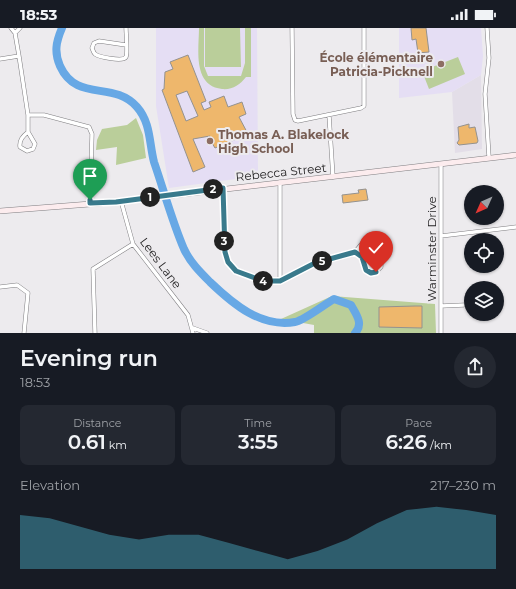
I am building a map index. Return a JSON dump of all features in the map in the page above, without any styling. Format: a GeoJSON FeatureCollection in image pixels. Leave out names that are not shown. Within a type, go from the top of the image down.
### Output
{"type":"FeatureCollection","features":[{"type":"Feature","properties":{"kind":"main road","name":"Rebecca Street"},"geometry":{"type":"LineString","coordinates":[[0,211],[121,201],[516,155]]}},
{"type":"Feature","properties":{"kind":"street"},"geometry":{"type":"LineString","coordinates":[[11,28],[15,33],[19,56],[28,115],[28,132],[35,144],[33,149],[27,151],[20,147],[20,144],[23,135],[28,132]]}},
{"type":"Feature","properties":{"kind":"street"},"geometry":{"type":"LineString","coordinates":[[15,33],[20,28]]}},
{"type":"Feature","properties":{"kind":"street"},"geometry":{"type":"LineString","coordinates":[[126,28],[126,45],[126,56],[121,60],[96,55],[92,48],[94,43],[99,41],[126,45]]}},
{"type":"Feature","properties":{"kind":"street"},"geometry":{"type":"LineString","coordinates":[[292,28],[293,114],[295,120],[298,121],[364,106],[364,28]]}},
{"type":"Feature","properties":{"kind":"street"},"geometry":{"type":"LineString","coordinates":[[487,28],[489,58],[485,94],[489,157]]}},
{"type":"Feature","properties":{"kind":"street"},"geometry":{"type":"LineString","coordinates":[[0,59],[19,56]]}},
{"type":"Feature","properties":{"kind":"street"},"geometry":{"type":"LineString","coordinates":[[28,115],[44,115],[89,127],[92,134],[90,203]]}},
{"type":"Feature","properties":{"kind":"street"},"geometry":{"type":"LineString","coordinates":[[329,115],[334,177]]}},
{"type":"Feature","properties":{"kind":"street","name":"Warminster Drive"},"geometry":{"type":"LineString","coordinates":[[441,164],[441,333]]}},
{"type":"Feature","properties":{"kind":"street"},"geometry":{"type":"LineString","coordinates":[[280,182],[280,281]]}},
{"type":"Feature","properties":{"kind":"street"},"geometry":{"type":"LineString","coordinates":[[223,188],[225,252],[228,262],[236,271],[263,281],[280,281],[315,263],[355,252],[369,234],[378,235],[381,241],[381,267],[379,270],[371,273],[366,270],[362,257],[355,252]]}},
{"type":"Feature","properties":{"kind":"street","name":"Lees Lane"},"geometry":{"type":"LineString","coordinates":[[121,201],[133,244],[188,315],[193,331]]}},
{"type":"Feature","properties":{"kind":"street"},"geometry":{"type":"LineString","coordinates":[[440,236],[516,227]]}},
{"type":"Feature","properties":{"kind":"street"},"geometry":{"type":"LineString","coordinates":[[95,333],[93,269],[133,244]]}},
{"type":"Feature","properties":{"kind":"street"},"geometry":{"type":"LineString","coordinates":[[0,288],[17,285],[28,293],[24,333]]}},
{"type":"Feature","properties":{"kind":"street"},"geometry":{"type":"LineString","coordinates":[[441,306],[464,304]]}},
{"type":"Feature","properties":{"kind":"street"},"geometry":{"type":"LineString","coordinates":[[193,331],[207,333]]}},
{"type":"Feature","properties":{"kind":"shaded area","name":"Thomas A. Blakelock High School"},"geometry":{"type":"Polygon","coordinates":[[[156,28],[257,28],[258,176],[169,188],[156,106],[156,28]]]}},
{"type":"Feature","properties":{"kind":"shaded area","name":"École élémentaire Patricia-Picknell"},"geometry":{"type":"Polygon","coordinates":[[[399,28],[481,28],[483,56],[481,75],[452,92],[399,98],[399,28]]]}},
{"type":"Feature","properties":{"kind":"shaded area"},"geometry":{"type":"Polygon","coordinates":[[[481,75],[482,149],[455,153],[452,92],[481,75]]]}},
{"type":"Feature","properties":{"kind":"green space"},"geometry":{"type":"Polygon","coordinates":[[[199,28],[204,28],[204,66],[208,76],[241,76],[245,63],[245,28],[251,28],[251,77],[246,77],[236,86],[229,89],[222,89],[212,86],[206,81],[199,65],[199,28]]]}},
{"type":"Feature","properties":{"kind":"green space"},"geometry":{"type":"Polygon","coordinates":[[[205,28],[240,28],[241,67],[205,67],[205,28]]]}},
{"type":"Feature","properties":{"kind":"green space"},"geometry":{"type":"Polygon","coordinates":[[[458,57],[465,74],[429,89],[422,71],[458,57]]]}},
{"type":"Feature","properties":{"kind":"green space"},"geometry":{"type":"Polygon","coordinates":[[[136,118],[143,135],[146,158],[116,165],[117,147],[96,150],[97,140],[102,129],[127,125],[136,118]]]}},
{"type":"Feature","properties":{"kind":"green space"},"geometry":{"type":"Polygon","coordinates":[[[332,296],[435,304],[436,333],[314,333],[314,325],[281,319],[332,296]]]}},
{"type":"Feature","properties":{"kind":"building"},"geometry":{"type":"Polygon","coordinates":[[[411,28],[426,28],[429,52],[418,53],[416,39],[412,40],[411,28]]]}},
{"type":"Feature","properties":{"kind":"building"},"geometry":{"type":"Polygon","coordinates":[[[188,55],[206,101],[201,103],[204,110],[211,107],[209,102],[224,96],[228,107],[242,102],[246,114],[239,117],[248,134],[215,148],[212,143],[206,141],[210,136],[193,139],[205,167],[193,172],[162,90],[164,89],[165,72],[173,69],[170,62],[188,55]],[[187,91],[176,95],[186,121],[198,116],[187,91]]]}},
{"type":"Feature","properties":{"kind":"building"},"geometry":{"type":"Polygon","coordinates":[[[469,124],[469,128],[475,127],[478,141],[477,143],[459,145],[457,143],[459,140],[458,127],[469,124]]]}},
{"type":"Feature","properties":{"kind":"building"},"geometry":{"type":"Polygon","coordinates":[[[366,189],[368,200],[343,203],[342,195],[359,193],[358,190],[366,189]]]}},
{"type":"Feature","properties":{"kind":"building"},"geometry":{"type":"Polygon","coordinates":[[[422,306],[422,328],[379,327],[379,307],[422,306]]]}},
{"type":"Feature","properties":{"kind":"waterway"},"geometry":{"type":"LineString","coordinates":[[62,28],[58,38],[56,52],[60,66],[67,77],[76,84],[86,88],[117,94],[127,99],[142,113],[149,133],[154,162],[172,217],[184,249],[196,267],[219,290],[238,306],[259,318],[271,321],[283,323],[299,321],[334,299],[351,305],[357,315],[359,323],[358,330],[355,333]]}},
{"type":"Feature","properties":{"kind":"place","name":"École élémentaire Patricia-Picknell"},"geometry":{"type":"Point","coordinates":[441,64]}},
{"type":"Feature","properties":{"kind":"place","name":"Thomas A. Blakelock High School"},"geometry":{"type":"Point","coordinates":[210,141]}},
{"type":"Feature","properties":{"kind":"route"},"geometry":{"type":"LineString","coordinates":[[90,200],[90,203],[116,202],[223,188],[225,252],[228,262],[236,271],[263,281],[280,281],[315,263],[355,252],[361,255],[366,270],[371,273],[376,272]]}}]}
